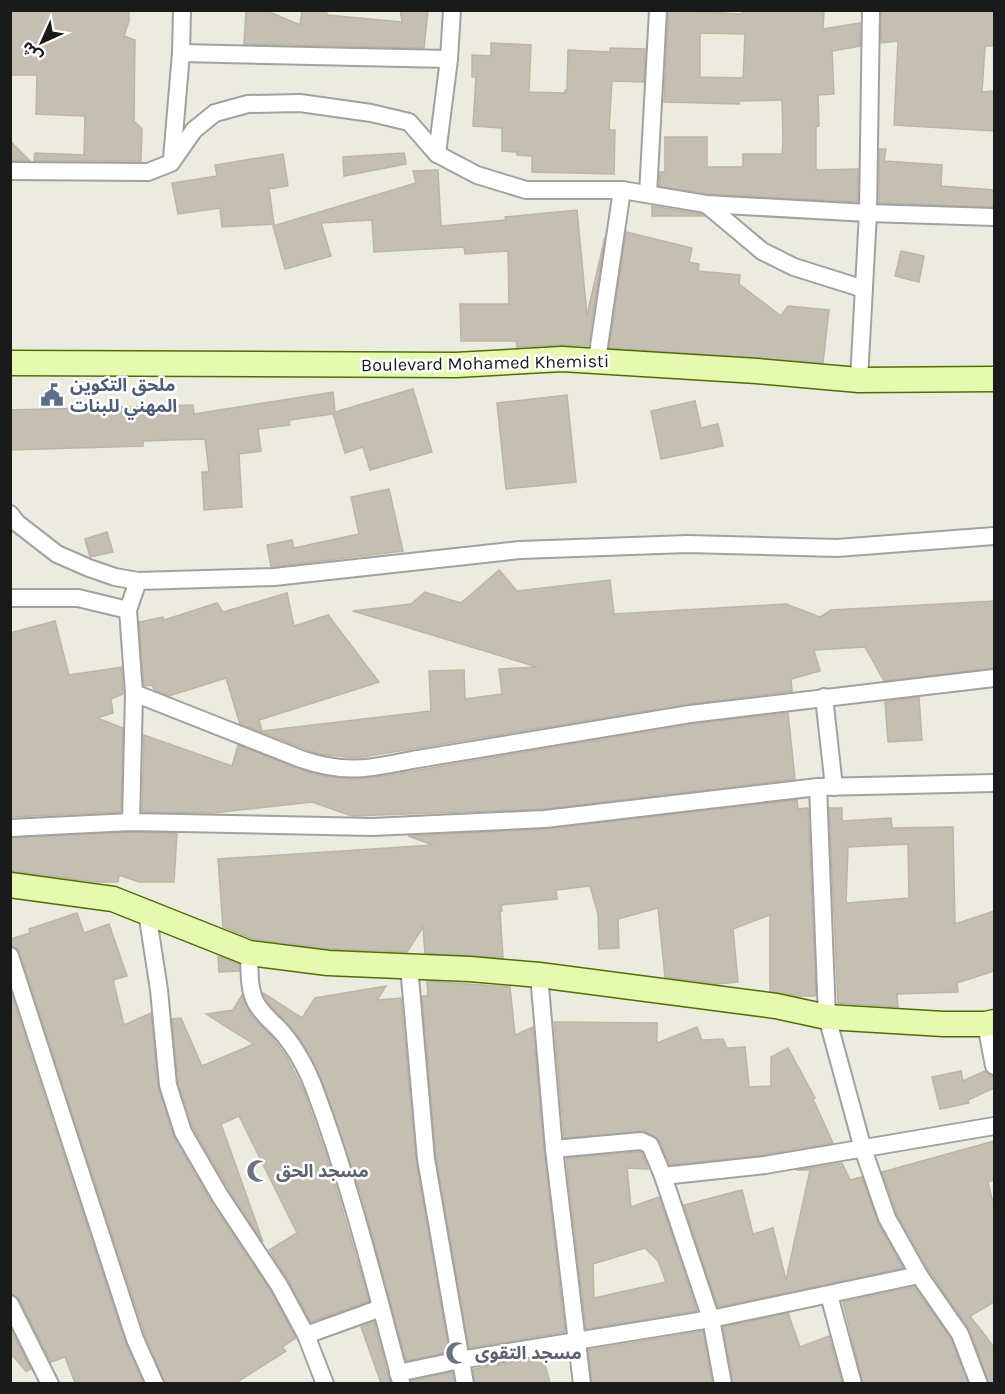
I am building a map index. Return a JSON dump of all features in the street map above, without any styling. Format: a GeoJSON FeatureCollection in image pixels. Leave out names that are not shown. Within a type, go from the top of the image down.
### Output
{"type":"FeatureCollection","features":[{"type":"Feature","properties":{"kind":"street"},"geometry":{"type":"LineString","coordinates":[[171,163],[181,53],[182,10]]}},
{"type":"Feature","properties":{"kind":"street"},"geometry":{"type":"LineString","coordinates":[[437,154],[449,59],[452,10]]}},
{"type":"Feature","properties":{"kind":"street"},"geometry":{"type":"LineString","coordinates":[[648,194],[658,10]]}},
{"type":"Feature","properties":{"kind":"street"},"geometry":{"type":"LineString","coordinates":[[859,380],[868,213],[872,10]]}},
{"type":"Feature","properties":{"kind":"street"},"geometry":{"type":"LineString","coordinates":[[181,53],[449,59]]}},
{"type":"Feature","properties":{"kind":"street"},"geometry":{"type":"LineString","coordinates":[[10,171],[148,172],[171,163],[194,130],[215,113],[248,104],[300,103],[371,113],[409,123],[437,154],[477,175],[526,190],[622,190],[706,204],[994,217]]}},
{"type":"Feature","properties":{"kind":"street"},"geometry":{"type":"LineString","coordinates":[[597,360],[622,190]]}},
{"type":"Feature","properties":{"kind":"street"},"geometry":{"type":"LineString","coordinates":[[706,204],[762,251],[794,267],[864,289]]}},
{"type":"Feature","properties":{"kind":"street","name":"Boulevard Mohamed Khemisti"},"geometry":{"type":"LineString","coordinates":[[10,363],[456,365],[562,359],[859,380],[994,379]]}},
{"type":"Feature","properties":{"kind":"street"},"geometry":{"type":"LineString","coordinates":[[10,514],[17,523],[57,554],[98,571],[138,581],[274,577],[520,550],[687,544],[837,548],[994,536]]}},
{"type":"Feature","properties":{"kind":"street"},"geometry":{"type":"LineString","coordinates":[[131,822],[134,693],[128,610],[138,581]]}},
{"type":"Feature","properties":{"kind":"street"},"geometry":{"type":"LineString","coordinates":[[10,598],[78,598],[128,610]]}},
{"type":"Feature","properties":{"kind":"street"},"geometry":{"type":"LineString","coordinates":[[134,693],[318,765],[354,770],[690,714],[994,678]]}},
{"type":"Feature","properties":{"kind":"street"},"geometry":{"type":"LineString","coordinates":[[824,697],[827,1017],[863,1149],[887,1218],[919,1275],[960,1334],[980,1383]]}},
{"type":"Feature","properties":{"kind":"street"},"geometry":{"type":"LineString","coordinates":[[10,828],[131,822],[372,827],[522,820],[826,787],[994,783]]}},
{"type":"Feature","properties":{"kind":"street"},"geometry":{"type":"LineString","coordinates":[[10,885],[113,899],[249,953],[328,963],[470,969],[539,975],[776,1006],[827,1017],[943,1024],[990,1023],[994,1066]]}},
{"type":"Feature","properties":{"kind":"street"},"geometry":{"type":"LineString","coordinates":[[147,912],[159,990],[168,1085],[183,1132],[220,1196],[279,1285],[306,1335],[325,1383]]}},
{"type":"Feature","properties":{"kind":"street"},"geometry":{"type":"LineString","coordinates":[[249,953],[251,986],[255,1002],[265,1017],[280,1030],[293,1047],[315,1091],[340,1164],[400,1378],[460,1360],[711,1319],[919,1275]]}},
{"type":"Feature","properties":{"kind":"street"},"geometry":{"type":"LineString","coordinates":[[10,957],[135,1339],[155,1383]]}},
{"type":"Feature","properties":{"kind":"street"},"geometry":{"type":"LineString","coordinates":[[409,966],[426,1159],[465,1383]]}},
{"type":"Feature","properties":{"kind":"street"},"geometry":{"type":"LineString","coordinates":[[539,975],[554,1149],[582,1383]]}},
{"type":"Feature","properties":{"kind":"street"},"geometry":{"type":"LineString","coordinates":[[663,1176],[765,1165],[994,1126]]}},
{"type":"Feature","properties":{"kind":"street"},"geometry":{"type":"LineString","coordinates":[[554,1149],[641,1141],[650,1145],[663,1176],[711,1319],[723,1383]]}},
{"type":"Feature","properties":{"kind":"street"},"geometry":{"type":"LineString","coordinates":[[829,1295],[853,1383]]}},
{"type":"Feature","properties":{"kind":"street"},"geometry":{"type":"LineString","coordinates":[[10,1304],[50,1383]]}},
{"type":"Feature","properties":{"kind":"street"},"geometry":{"type":"LineString","coordinates":[[306,1335],[381,1308]]}},
{"type":"Feature","properties":{"kind":"building"},"geometry":{"type":"Polygon","coordinates":[[[10,10],[129,10],[129,21],[124,36],[135,40],[134,121],[142,129],[141,161],[34,161],[35,153],[84,155],[85,116],[36,114],[37,75],[10,75],[10,10]]]}},
{"type":"Feature","properties":{"kind":"building"},"geometry":{"type":"Polygon","coordinates":[[[246,10],[265,10],[300,25],[302,10],[326,10],[327,15],[402,22],[400,10],[428,10],[424,48],[244,44],[246,10]]]}},
{"type":"Feature","properties":{"kind":"building"},"geometry":{"type":"Polygon","coordinates":[[[668,10],[742,14],[742,10],[824,10],[823,29],[860,23],[860,46],[832,51],[834,94],[818,95],[819,126],[816,127],[816,170],[858,169],[858,202],[707,194],[659,186],[660,172],[665,172],[665,137],[707,137],[707,167],[743,167],[743,154],[782,154],[783,142],[782,100],[739,101],[739,104],[664,102],[668,10]],[[700,33],[700,77],[743,78],[745,34],[700,33]]]}},
{"type":"Feature","properties":{"kind":"building"},"geometry":{"type":"Polygon","coordinates":[[[881,10],[994,10],[994,46],[985,46],[982,92],[994,91],[994,131],[894,125],[898,41],[881,43],[881,10]]]}},
{"type":"Feature","properties":{"kind":"building"},"geometry":{"type":"Polygon","coordinates":[[[491,43],[531,45],[529,92],[565,93],[568,50],[610,52],[610,48],[645,49],[644,82],[612,81],[609,130],[615,130],[614,174],[532,172],[532,156],[502,151],[502,128],[473,126],[476,77],[472,77],[472,55],[491,56],[491,43]]]}},
{"type":"Feature","properties":{"kind":"building"},"geometry":{"type":"Polygon","coordinates":[[[10,141],[30,161],[10,160],[10,141]]]}},
{"type":"Feature","properties":{"kind":"building"},"geometry":{"type":"Polygon","coordinates":[[[879,149],[886,149],[884,161],[942,165],[941,186],[994,190],[994,207],[879,203],[879,149]]]}},
{"type":"Feature","properties":{"kind":"building"},"geometry":{"type":"Polygon","coordinates":[[[404,153],[406,164],[344,176],[343,157],[404,153]]]}},
{"type":"Feature","properties":{"kind":"building"},"geometry":{"type":"Polygon","coordinates":[[[283,154],[288,186],[269,189],[274,224],[222,227],[220,208],[178,214],[172,183],[217,176],[215,165],[283,154]]]}},
{"type":"Feature","properties":{"kind":"building"},"geometry":{"type":"Polygon","coordinates":[[[438,170],[441,226],[577,210],[587,315],[605,237],[588,346],[517,347],[516,341],[461,341],[460,304],[509,304],[508,251],[465,254],[464,247],[374,252],[372,220],[321,223],[331,256],[285,269],[273,226],[416,183],[413,171],[438,170]]]}},
{"type":"Feature","properties":{"kind":"building"},"geometry":{"type":"Polygon","coordinates":[[[652,206],[701,214],[704,216],[652,216],[652,206]]]}},
{"type":"Feature","properties":{"kind":"building"},"geometry":{"type":"Polygon","coordinates":[[[626,232],[692,248],[689,262],[699,264],[698,271],[740,275],[739,284],[781,316],[788,306],[829,310],[823,363],[609,348],[626,232]]]}},
{"type":"Feature","properties":{"kind":"building"},"geometry":{"type":"Polygon","coordinates":[[[901,251],[924,256],[919,282],[895,276],[901,251]]]}},
{"type":"Feature","properties":{"kind":"building"},"geometry":{"type":"Polygon","coordinates":[[[413,389],[432,452],[370,470],[363,447],[345,453],[333,414],[289,420],[290,425],[258,429],[261,451],[239,454],[242,507],[204,510],[202,472],[209,472],[205,439],[143,441],[143,446],[10,450],[10,410],[193,405],[194,414],[333,392],[335,412],[413,389]]]}},
{"type":"Feature","properties":{"kind":"building"},"geometry":{"type":"Polygon","coordinates":[[[567,395],[576,482],[506,489],[497,403],[567,395]]]}},
{"type":"Feature","properties":{"kind":"building"},"geometry":{"type":"Polygon","coordinates":[[[695,401],[701,428],[718,424],[723,446],[661,459],[651,411],[695,401]]]}},
{"type":"Feature","properties":{"kind":"building"},"geometry":{"type":"Polygon","coordinates":[[[389,489],[403,551],[271,567],[267,545],[292,540],[294,548],[359,534],[351,497],[389,489]]]}},
{"type":"Feature","properties":{"kind":"building"},"geometry":{"type":"Polygon","coordinates":[[[107,532],[113,552],[90,557],[85,539],[107,532]]]}},
{"type":"Feature","properties":{"kind":"building"},"geometry":{"type":"Polygon","coordinates":[[[499,570],[517,591],[610,580],[614,614],[786,604],[820,617],[831,610],[994,601],[994,668],[884,681],[865,647],[814,650],[820,671],[791,679],[792,691],[688,704],[356,758],[319,754],[240,724],[226,678],[169,696],[154,690],[152,685],[144,686],[139,622],[163,617],[164,620],[217,603],[223,612],[287,593],[294,626],[328,615],[379,682],[259,720],[262,731],[431,711],[429,671],[464,670],[465,699],[502,694],[499,669],[537,667],[353,611],[411,604],[425,592],[461,603],[499,570]]]}},
{"type":"Feature","properties":{"kind":"building"},"geometry":{"type":"Polygon","coordinates":[[[55,621],[69,675],[122,667],[123,694],[111,699],[113,713],[97,718],[123,728],[121,812],[10,817],[10,633],[55,621]]]}},
{"type":"Feature","properties":{"kind":"building"},"geometry":{"type":"Polygon","coordinates":[[[919,697],[922,740],[888,742],[885,702],[919,697]]]}},
{"type":"Feature","properties":{"kind":"building"},"geometry":{"type":"Polygon","coordinates":[[[788,713],[795,779],[544,809],[352,816],[312,802],[213,813],[142,812],[144,735],[232,766],[238,745],[313,774],[357,779],[691,724],[788,713]]]}},
{"type":"Feature","properties":{"kind":"building"},"geometry":{"type":"Polygon","coordinates":[[[797,800],[798,809],[808,808],[816,996],[796,996],[770,991],[770,915],[733,929],[738,982],[716,984],[665,977],[658,908],[618,919],[619,948],[599,949],[598,914],[590,886],[556,890],[557,899],[501,905],[503,958],[425,953],[423,927],[407,952],[329,949],[253,939],[223,927],[218,859],[433,845],[408,836],[546,829],[797,800]]]}},
{"type":"Feature","properties":{"kind":"building"},"geometry":{"type":"Polygon","coordinates":[[[829,808],[842,808],[842,821],[891,818],[892,828],[953,827],[955,924],[994,911],[994,971],[957,983],[958,992],[897,994],[898,1007],[838,1003],[829,808]],[[908,844],[848,847],[846,903],[909,898],[908,844]]]}},
{"type":"Feature","properties":{"kind":"building"},"geometry":{"type":"Polygon","coordinates":[[[131,832],[177,833],[174,882],[139,882],[119,875],[118,882],[96,882],[10,871],[10,838],[131,832]]]}},
{"type":"Feature","properties":{"kind":"building"},"geometry":{"type":"Polygon","coordinates":[[[77,913],[84,933],[109,924],[127,976],[113,980],[124,1025],[151,1013],[158,1086],[174,1137],[211,1202],[270,1290],[296,1338],[282,1347],[286,1351],[236,1383],[165,1383],[145,1335],[20,953],[17,948],[10,946],[10,939],[30,933],[29,929],[77,913]]]}},
{"type":"Feature","properties":{"kind":"building"},"geometry":{"type":"Polygon","coordinates":[[[218,956],[239,964],[239,971],[219,972],[218,956]]]}},
{"type":"Feature","properties":{"kind":"building"},"geometry":{"type":"Polygon","coordinates":[[[427,981],[510,987],[515,1035],[533,1027],[544,1150],[565,1332],[469,1348],[436,1158],[422,996],[428,996],[427,981]]]}},
{"type":"Feature","properties":{"kind":"building"},"geometry":{"type":"Polygon","coordinates":[[[386,986],[377,1000],[401,998],[416,1161],[449,1352],[406,1361],[362,1197],[322,1081],[300,1039],[269,1004],[263,993],[302,1018],[315,998],[386,986]]]}},
{"type":"Feature","properties":{"kind":"building"},"geometry":{"type":"Polygon","coordinates":[[[10,991],[125,1342],[143,1383],[75,1383],[65,1357],[51,1362],[19,1299],[10,1294],[10,991]]]}},
{"type":"Feature","properties":{"kind":"building"},"geometry":{"type":"Polygon","coordinates":[[[242,995],[252,1017],[272,1037],[287,1058],[303,1089],[330,1167],[369,1301],[311,1322],[269,1250],[297,1233],[239,1116],[221,1124],[263,1242],[193,1128],[178,1083],[172,1019],[181,1018],[202,1066],[254,1044],[206,1014],[233,1010],[242,995]]]}},
{"type":"Feature","properties":{"kind":"building"},"geometry":{"type":"Polygon","coordinates":[[[554,1022],[657,1023],[657,1043],[697,1027],[702,1040],[723,1039],[727,1048],[745,1047],[749,1087],[771,1086],[771,1057],[788,1048],[815,1098],[813,1099],[833,1143],[764,1155],[670,1165],[659,1140],[645,1131],[564,1138],[554,1022]]]}},
{"type":"Feature","properties":{"kind":"building"},"geometry":{"type":"Polygon","coordinates":[[[961,1071],[963,1081],[985,1071],[990,1076],[994,1076],[994,1088],[968,1100],[969,1103],[940,1109],[932,1077],[961,1071]]]}},
{"type":"Feature","properties":{"kind":"building"},"geometry":{"type":"Polygon","coordinates":[[[994,1141],[994,1180],[988,1182],[994,1207],[994,1302],[970,1316],[994,1347],[994,1383],[989,1383],[970,1330],[928,1269],[897,1214],[882,1172],[994,1141]]]}},
{"type":"Feature","properties":{"kind":"building"},"geometry":{"type":"Polygon","coordinates":[[[642,1153],[648,1169],[627,1168],[631,1207],[659,1197],[697,1311],[586,1329],[566,1158],[642,1153]],[[645,1248],[593,1264],[594,1298],[666,1282],[658,1261],[645,1248]]]}},
{"type":"Feature","properties":{"kind":"building"},"geometry":{"type":"Polygon","coordinates":[[[842,1163],[850,1180],[862,1177],[878,1223],[903,1268],[718,1307],[684,1205],[742,1190],[753,1234],[773,1228],[786,1280],[810,1170],[796,1170],[842,1163]]]}},
{"type":"Feature","properties":{"kind":"building"},"geometry":{"type":"Polygon","coordinates":[[[914,1287],[951,1339],[968,1383],[863,1383],[843,1302],[914,1287]]]}},
{"type":"Feature","properties":{"kind":"building"},"geometry":{"type":"Polygon","coordinates":[[[788,1313],[800,1347],[829,1336],[842,1383],[733,1383],[723,1327],[788,1313]]]}},
{"type":"Feature","properties":{"kind":"building"},"geometry":{"type":"Polygon","coordinates":[[[374,1322],[391,1383],[381,1383],[361,1327],[374,1322]]]}},
{"type":"Feature","properties":{"kind":"building"},"geometry":{"type":"Polygon","coordinates":[[[10,1328],[31,1369],[26,1371],[10,1353],[10,1328]]]}},
{"type":"Feature","properties":{"kind":"building"},"geometry":{"type":"Polygon","coordinates":[[[703,1331],[712,1383],[592,1383],[588,1350],[703,1331]]]}},
{"type":"Feature","properties":{"kind":"building"},"geometry":{"type":"Polygon","coordinates":[[[543,1357],[550,1383],[475,1383],[473,1369],[543,1357]]]}},
{"type":"Feature","properties":{"kind":"building"},"geometry":{"type":"Polygon","coordinates":[[[452,1372],[454,1383],[411,1383],[411,1381],[452,1372]]]}},
{"type":"Feature","properties":{"kind":"place","name":"ملحق التكوين المهني للبنات"},"geometry":{"type":"Point","coordinates":[52,395]}},
{"type":"Feature","properties":{"kind":"place","name":"مسجد الحق"},"geometry":{"type":"Point","coordinates":[258,1171]}},
{"type":"Feature","properties":{"kind":"place","name":"مسجد التقوى"},"geometry":{"type":"Point","coordinates":[457,1353]}}]}
